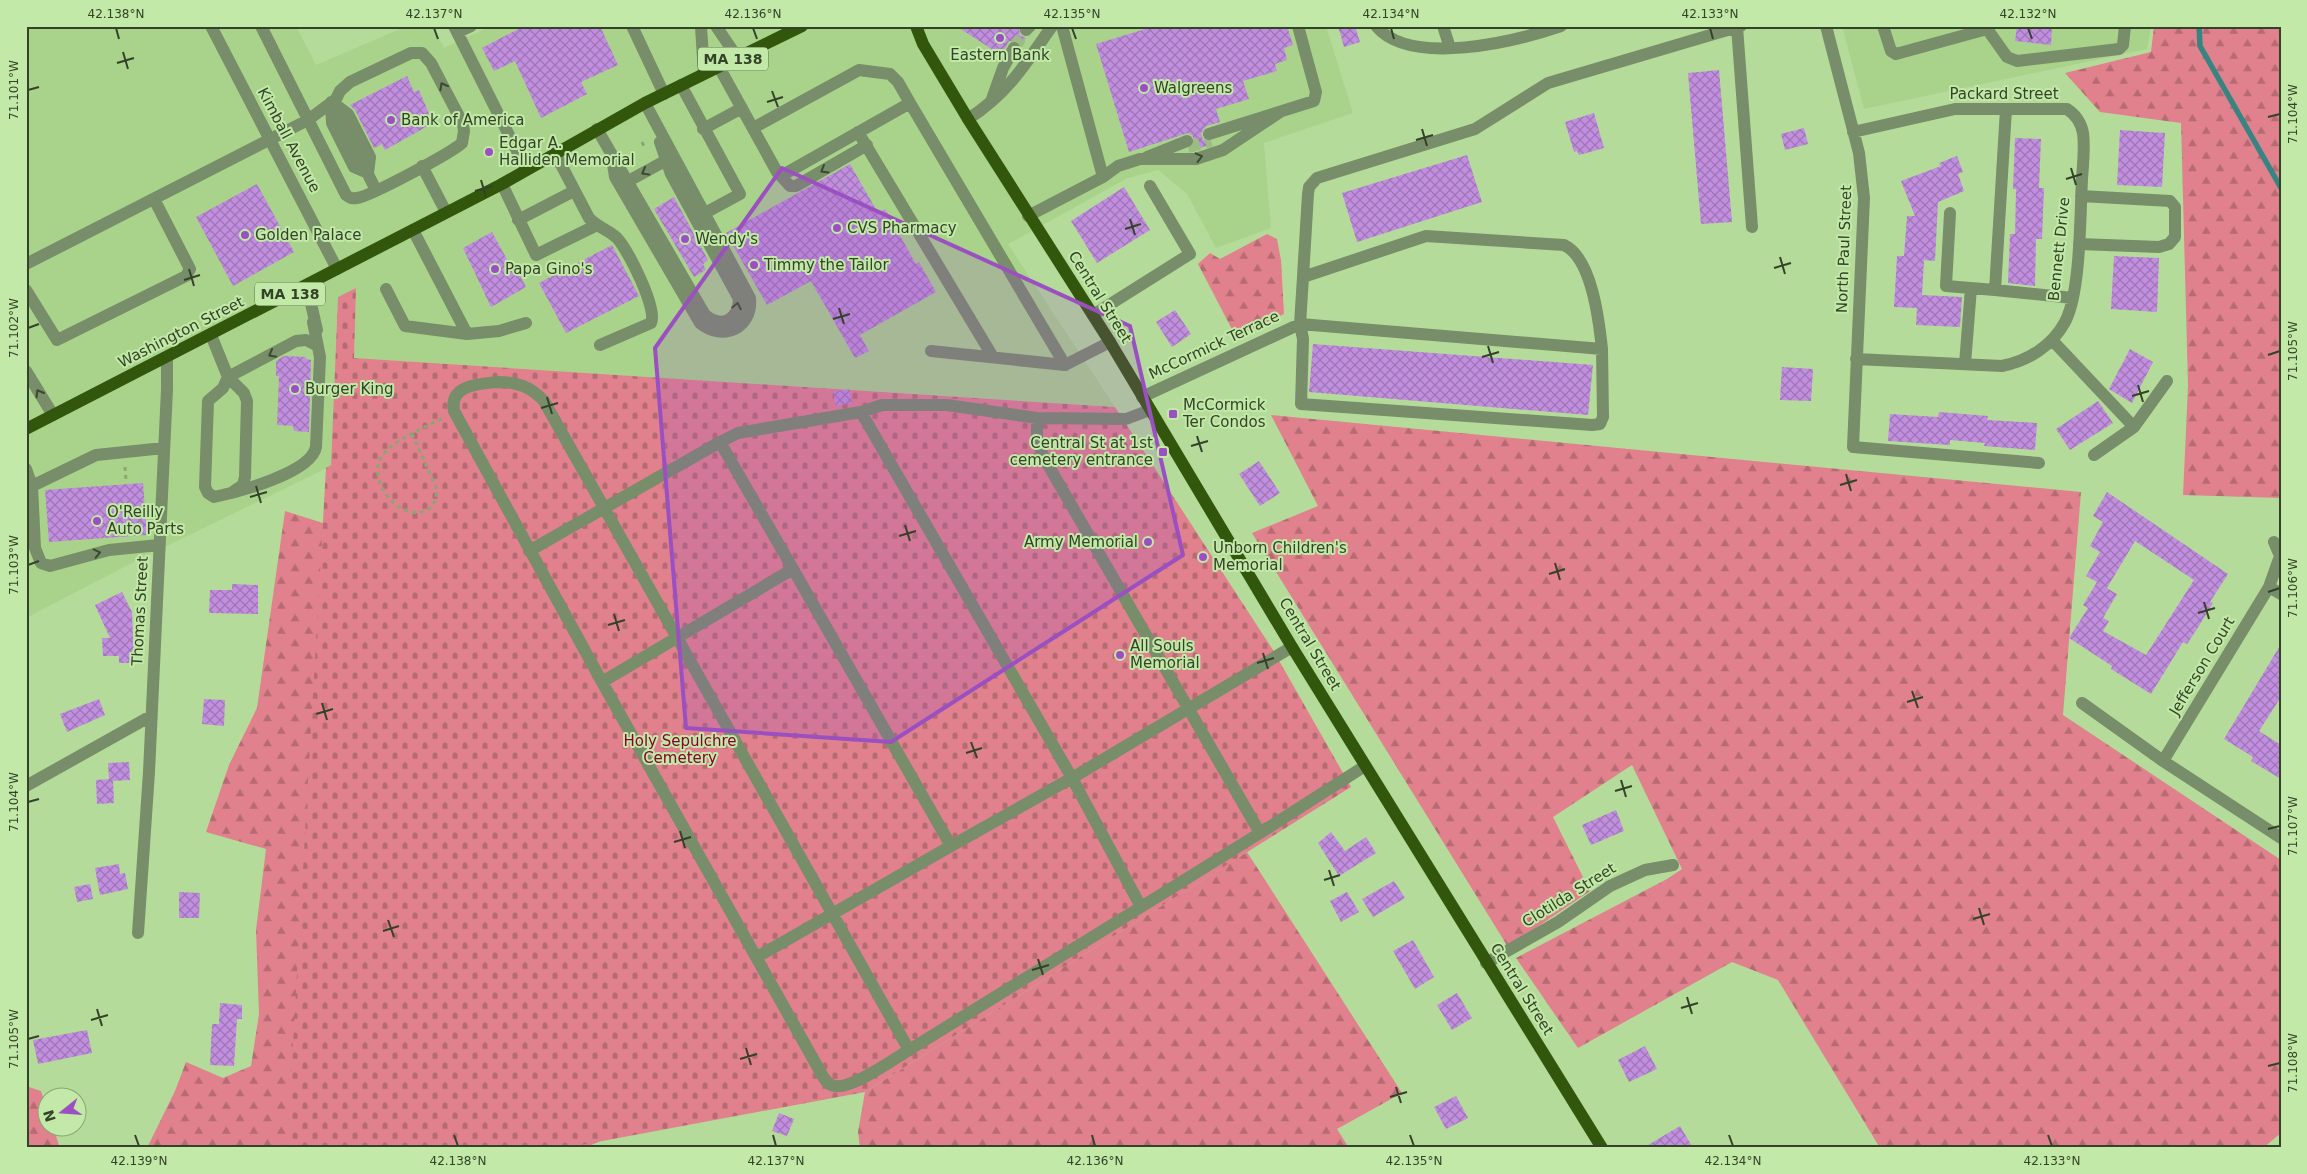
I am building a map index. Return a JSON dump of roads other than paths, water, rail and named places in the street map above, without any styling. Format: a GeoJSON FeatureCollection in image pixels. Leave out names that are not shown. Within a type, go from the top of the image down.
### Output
{"type":"FeatureCollection","features":[{"type":"Feature","properties":{"kind":"main road","name":"Washington Street"},"geometry":{"type":"LineString","coordinates":[[27,426],[53,415],[307,286],[502,184],[597,129],[704,73],[802,26]]}},
{"type":"Feature","properties":{"kind":"main road","name":"Central Street"},"geometry":{"type":"LineString","coordinates":[[916,26],[923,44],[968,119],[1110,342],[1365,766],[1602,1148]]}},
{"type":"Feature","properties":{"kind":"street","name":"Kimball Avenue"},"geometry":{"type":"LineString","coordinates":[[211,26],[337,269]]}},
{"type":"Feature","properties":{"kind":"street"},"geometry":{"type":"LineString","coordinates":[[26,264],[308,120],[332,102],[350,82],[411,52],[422,53],[431,63],[463,124],[462,143],[389,184],[363,196],[351,198],[346,195],[308,120],[261,26]]}},
{"type":"Feature","properties":{"kind":"street"},"geometry":{"type":"LineString","coordinates":[[471,26],[456,29],[526,169]]}},
{"type":"Feature","properties":{"kind":"street"},"geometry":{"type":"LineString","coordinates":[[632,26],[664,94]]}},
{"type":"Feature","properties":{"kind":"street"},"geometry":{"type":"LineString","coordinates":[[716,26],[737,57]]}},
{"type":"Feature","properties":{"kind":"street"},"geometry":{"type":"LineString","coordinates":[[968,119],[991,104],[1012,83],[1052,26]]}},
{"type":"Feature","properties":{"kind":"street"},"geometry":{"type":"LineString","coordinates":[[1062,26],[1103,177]]}},
{"type":"Feature","properties":{"kind":"street"},"geometry":{"type":"LineString","coordinates":[[1210,138],[1310,103],[1316,97],[1298,26]]}},
{"type":"Feature","properties":{"kind":"street"},"geometry":{"type":"LineString","coordinates":[[1376,26],[1405,44],[1450,48],[1510,41],[1561,26]]}},
{"type":"Feature","properties":{"kind":"street"},"geometry":{"type":"LineString","coordinates":[[1443,26],[1450,48]]}},
{"type":"Feature","properties":{"kind":"street","name":"North Paul Street"},"geometry":{"type":"LineString","coordinates":[[1826,26],[1862,168],[1864,198],[1853,448],[2039,463]]}},
{"type":"Feature","properties":{"kind":"street"},"geometry":{"type":"LineString","coordinates":[[1883,26],[1891,50],[1896,54],[1986,28],[2007,57],[2017,61],[2119,49],[2122,45],[2125,26]]}},
{"type":"Feature","properties":{"kind":"street"},"geometry":{"type":"LineString","coordinates":[[698,27],[704,73]]}},
{"type":"Feature","properties":{"kind":"street"},"geometry":{"type":"LineString","coordinates":[[1303,277],[1426,236],[1564,245],[1572,249],[1584,270],[1594,298],[1602,349],[1603,417],[1600,424],[1592,425],[1301,404],[1303,339],[1300,324],[1308,194],[1312,182],[1317,178],[1475,129],[1548,83],[1739,27],[1752,227]]}},
{"type":"Feature","properties":{"kind":"street"},"geometry":{"type":"LineString","coordinates":[[991,104],[1003,68],[1014,48]]}},
{"type":"Feature","properties":{"kind":"street"},"geometry":{"type":"LineString","coordinates":[[718,66],[781,176],[790,186],[796,186],[866,145]]}},
{"type":"Feature","properties":{"kind":"street"},"geometry":{"type":"LineString","coordinates":[[753,128],[859,70],[890,74],[898,82],[1065,365]]}},
{"type":"Feature","properties":{"kind":"street"},"geometry":{"type":"LineString","coordinates":[[681,86],[740,194],[705,213]]}},
{"type":"Feature","properties":{"kind":"street"},"geometry":{"type":"LineString","coordinates":[[332,102],[376,190]]}},
{"type":"Feature","properties":{"kind":"street"},"geometry":{"type":"LineString","coordinates":[[781,176],[910,103]]}},
{"type":"Feature","properties":{"kind":"street"},"geometry":{"type":"LineString","coordinates":[[612,157],[615,177],[700,323],[708,330],[719,333],[728,332],[742,325],[748,317],[751,307],[750,298],[645,104]]}},
{"type":"Feature","properties":{"kind":"street"},"geometry":{"type":"LineString","coordinates":[[703,129],[742,108]]}},
{"type":"Feature","properties":{"kind":"street","name":"Packard Street"},"geometry":{"type":"LineString","coordinates":[[1854,132],[1940,111],[1970,108],[2067,109]]}},
{"type":"Feature","properties":{"kind":"street"},"geometry":{"type":"LineString","coordinates":[[1995,290],[2006,109]]}},
{"type":"Feature","properties":{"kind":"street","name":"Bennett Drive"},"geometry":{"type":"LineString","coordinates":[[1856,359],[2002,366],[2013,364],[2035,354],[2052,340],[2066,321],[2073,298],[2078,244],[2083,132],[2076,114],[2067,109]]}},
{"type":"Feature","properties":{"kind":"street"},"geometry":{"type":"LineString","coordinates":[[1140,159],[1196,159],[1229,146],[1280,112]]}},
{"type":"Feature","properties":{"kind":"street"},"geometry":{"type":"LineString","coordinates":[[597,129],[705,314],[717,322],[725,322],[733,318],[739,307],[739,299],[692,216],[665,161],[657,129]]}},
{"type":"Feature","properties":{"kind":"street"},"geometry":{"type":"LineString","coordinates":[[858,132],[993,357]]}},
{"type":"Feature","properties":{"kind":"street"},"geometry":{"type":"LineString","coordinates":[[1028,216],[1103,177],[1118,166],[1188,144]]}},
{"type":"Feature","properties":{"kind":"street"},"geometry":{"type":"LineString","coordinates":[[555,153],[574,191],[595,226],[617,238],[648,294],[653,319],[648,325],[600,345]]}},
{"type":"Feature","properties":{"kind":"street"},"geometry":{"type":"LineString","coordinates":[[629,202],[629,184],[632,180],[665,161],[671,160],[679,165]]}},
{"type":"Feature","properties":{"kind":"street"},"geometry":{"type":"LineString","coordinates":[[422,166],[446,212]]}},
{"type":"Feature","properties":{"kind":"street"},"geometry":{"type":"LineString","coordinates":[[502,184],[536,255],[595,226]]}},
{"type":"Feature","properties":{"kind":"street"},"geometry":{"type":"LineString","coordinates":[[1093,315],[1190,254],[1150,186]]}},
{"type":"Feature","properties":{"kind":"street"},"geometry":{"type":"LineString","coordinates":[[518,220],[574,191]]}},
{"type":"Feature","properties":{"kind":"street"},"geometry":{"type":"LineString","coordinates":[[2078,244],[2159,247],[2169,244],[2175,237],[2175,207],[2170,201],[2081,196]]}},
{"type":"Feature","properties":{"kind":"street"},"geometry":{"type":"LineString","coordinates":[[26,290],[57,340],[186,276],[190,269],[154,199]]}},
{"type":"Feature","properties":{"kind":"street"},"geometry":{"type":"LineString","coordinates":[[1950,213],[1946,286],[2073,298]]}},
{"type":"Feature","properties":{"kind":"street"},"geometry":{"type":"LineString","coordinates":[[413,230],[467,334]]}},
{"type":"Feature","properties":{"kind":"street"},"geometry":{"type":"LineString","coordinates":[[307,286],[316,345],[320,357],[316,447],[312,457],[305,463],[260,486],[214,497],[208,493],[205,487],[208,401],[223,388],[228,377],[296,341],[306,340],[316,345]]}},
{"type":"Feature","properties":{"kind":"street"},"geometry":{"type":"LineString","coordinates":[[1965,364],[1971,288]]}},
{"type":"Feature","properties":{"kind":"street"},"geometry":{"type":"LineString","coordinates":[[386,289],[405,326],[467,334],[500,331],[526,323]]}},
{"type":"Feature","properties":{"kind":"street"},"geometry":{"type":"LineString","coordinates":[[230,494],[260,491],[317,464],[322,456],[328,353],[313,322]]}},
{"type":"Feature","properties":{"kind":"street"},"geometry":{"type":"LineString","coordinates":[[1300,324],[1602,349]]}},
{"type":"Feature","properties":{"kind":"street","name":"McCormick Terrace"},"geometry":{"type":"LineString","coordinates":[[1142,397],[1300,324]]}},
{"type":"Feature","properties":{"kind":"street"},"geometry":{"type":"LineString","coordinates":[[211,335],[228,377],[244,393],[248,405],[243,486],[230,494]]}},
{"type":"Feature","properties":{"kind":"street"},"geometry":{"type":"LineString","coordinates":[[2052,340],[2134,427]]}},
{"type":"Feature","properties":{"kind":"street"},"geometry":{"type":"LineString","coordinates":[[932,351],[1065,365],[1110,342]]}},
{"type":"Feature","properties":{"kind":"street","name":"Thomas Street"},"geometry":{"type":"LineString","coordinates":[[138,933],[151,716],[167,357]]}},
{"type":"Feature","properties":{"kind":"street"},"geometry":{"type":"LineString","coordinates":[[26,371],[53,415]]}},
{"type":"Feature","properties":{"kind":"street"},"geometry":{"type":"LineString","coordinates":[[2094,455],[2134,427],[2167,381]]}},
{"type":"Feature","properties":{"kind":"street"},"geometry":{"type":"LineString","coordinates":[[909,1050],[544,401],[535,392],[513,382],[480,384],[464,389],[452,401],[454,411],[602,682],[826,1082],[834,1086],[851,1083],[909,1050],[1260,834],[1365,766]]}},
{"type":"Feature","properties":{"kind":"street"},"geometry":{"type":"LineString","coordinates":[[530,551],[738,433],[861,412],[882,405],[947,406],[1037,418],[1126,419],[1150,410]]}},
{"type":"Feature","properties":{"kind":"street"},"geometry":{"type":"LineString","coordinates":[[861,412],[1072,778],[1141,907]]}},
{"type":"Feature","properties":{"kind":"street"},"geometry":{"type":"LineString","coordinates":[[1037,418],[1037,438],[1043,456],[1260,834]]}},
{"type":"Feature","properties":{"kind":"street"},"geometry":{"type":"LineString","coordinates":[[720,442],[951,846]]}},
{"type":"Feature","properties":{"kind":"street"},"geometry":{"type":"LineString","coordinates":[[28,490],[96,455],[164,448]]}},
{"type":"Feature","properties":{"kind":"street"},"geometry":{"type":"LineString","coordinates":[[26,470],[35,548],[41,563],[50,566],[109,550],[159,545]]}},
{"type":"Feature","properties":{"kind":"street","name":"Jefferson Court"},"geometry":{"type":"LineString","coordinates":[[2163,761],[2269,587],[2280,556],[2274,542]]}},
{"type":"Feature","properties":{"kind":"street"},"geometry":{"type":"LineString","coordinates":[[602,682],[793,570]]}},
{"type":"Feature","properties":{"kind":"street"},"geometry":{"type":"LineString","coordinates":[[2269,587],[2281,594]]}},
{"type":"Feature","properties":{"kind":"street"},"geometry":{"type":"LineString","coordinates":[[757,956],[1072,778],[1292,646]]}},
{"type":"Feature","properties":{"kind":"street"},"geometry":{"type":"LineString","coordinates":[[2082,703],[2163,761],[2281,838]]}},
{"type":"Feature","properties":{"kind":"street"},"geometry":{"type":"LineString","coordinates":[[26,786],[151,716]]}},
{"type":"Feature","properties":{"kind":"street","name":"Clotilda Street"},"geometry":{"type":"LineString","coordinates":[[1486,963],[1558,922],[1610,886],[1644,870],[1673,865]]}},
{"type":"Feature","properties":{"kind":"waterway"},"geometry":{"type":"LineString","coordinates":[[2199,26],[2200,46],[2281,188]]}},
{"type":"Feature","properties":{"kind":"tunnel"},"geometry":{"type":"LineString","coordinates":[[1014,48],[1026,30]]}},
{"type":"Feature","properties":{"kind":"tunnel"},"geometry":{"type":"LineString","coordinates":[[1188,147],[1211,141]]}},
{"type":"Feature","properties":{"kind":"place","name":"Eastern Bank"},"geometry":{"type":"Point","coordinates":[1000,38]}},
{"type":"Feature","properties":{"kind":"place","name":"Walgreens"},"geometry":{"type":"Point","coordinates":[1144,88]}},
{"type":"Feature","properties":{"kind":"place","name":"Bank of America"},"geometry":{"type":"Point","coordinates":[391,120]}},
{"type":"Feature","properties":{"kind":"place","name":"Edgar A. Halliden Memorial"},"geometry":{"type":"Point","coordinates":[489,152]}},
{"type":"Feature","properties":{"kind":"place","name":"CVS Pharmacy"},"geometry":{"type":"Point","coordinates":[837,228]}},
{"type":"Feature","properties":{"kind":"place","name":"Golden Palace"},"geometry":{"type":"Point","coordinates":[245,235]}},
{"type":"Feature","properties":{"kind":"place","name":"Wendy's"},"geometry":{"type":"Point","coordinates":[685,239]}},
{"type":"Feature","properties":{"kind":"place","name":"Timmy the Tailor"},"geometry":{"type":"Point","coordinates":[754,265]}},
{"type":"Feature","properties":{"kind":"place","name":"Papa Gino's"},"geometry":{"type":"Point","coordinates":[495,269]}},
{"type":"Feature","properties":{"kind":"place","name":"Burger King"},"geometry":{"type":"Point","coordinates":[295,389]}},
{"type":"Feature","properties":{"kind":"place","name":"McCormick Ter Condos"},"geometry":{"type":"Point","coordinates":[1173,414]}},
{"type":"Feature","properties":{"kind":"place","name":"Central St at 1st cemetery entrance"},"geometry":{"type":"Point","coordinates":[1163,452]}},
{"type":"Feature","properties":{"kind":"place","name":"O'Reilly Auto Parts"},"geometry":{"type":"Point","coordinates":[97,521]}},
{"type":"Feature","properties":{"kind":"place","name":"Army Memorial"},"geometry":{"type":"Point","coordinates":[1148,542]}},
{"type":"Feature","properties":{"kind":"place","name":"Unborn Children's Memorial"},"geometry":{"type":"Point","coordinates":[1203,557]}},
{"type":"Feature","properties":{"kind":"place","name":"All Souls Memorial"},"geometry":{"type":"Point","coordinates":[1120,655]}},
{"type":"Feature","properties":{"kind":"park label","name":"Holy Sepulchre Cemetery"},"geometry":{"type":"Point","coordinates":[680,750]}}]}
